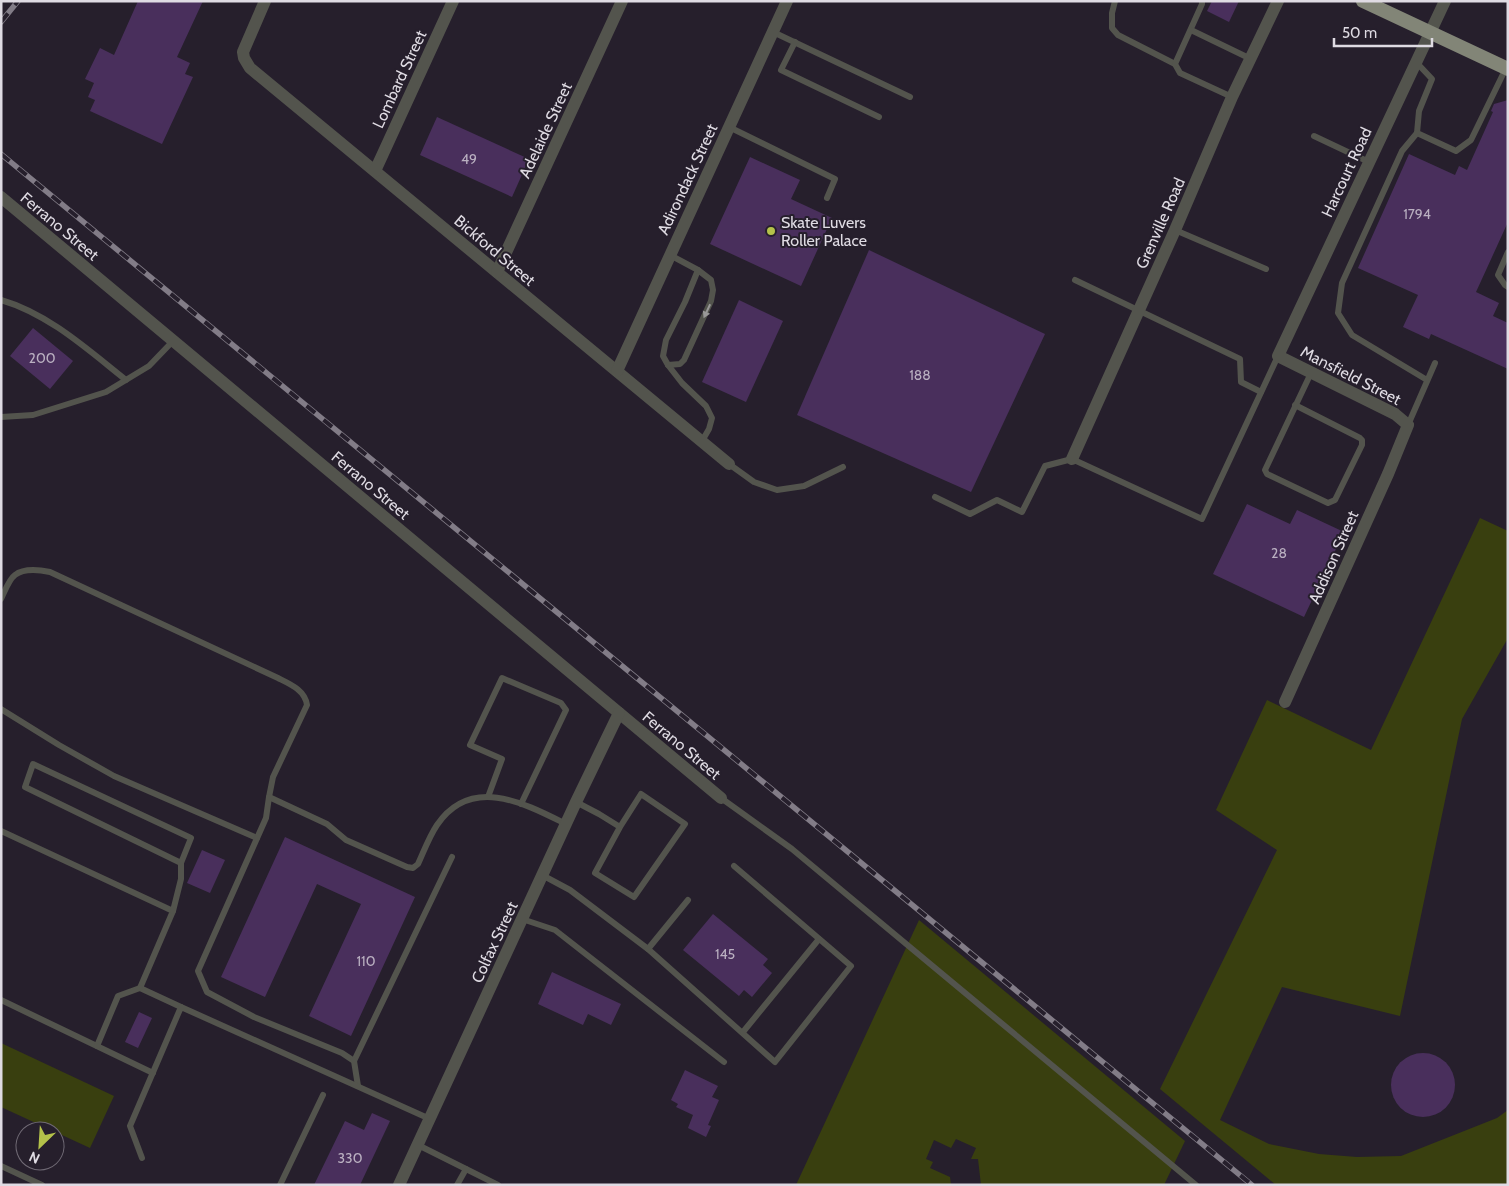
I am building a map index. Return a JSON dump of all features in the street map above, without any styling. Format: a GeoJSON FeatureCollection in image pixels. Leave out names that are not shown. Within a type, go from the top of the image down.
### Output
{"type":"FeatureCollection","features":[{"type":"Feature","properties":{"kind":"main road"},"geometry":{"type":"LineString","coordinates":[[1363,1],[1507,69]]}},
{"type":"Feature","properties":{"kind":"street","name":"Bickford Street"},"geometry":{"type":"LineString","coordinates":[[265,1],[244,46],[244,58],[250,68],[729,464]]}},
{"type":"Feature","properties":{"kind":"street","name":"Lombard Street"},"geometry":{"type":"LineString","coordinates":[[375,171],[453,1]]}},
{"type":"Feature","properties":{"kind":"street","name":"Adelaide Street"},"geometry":{"type":"LineString","coordinates":[[497,272],[622,1]]}},
{"type":"Feature","properties":{"kind":"street","name":"Adirondack Street"},"geometry":{"type":"LineString","coordinates":[[617,371],[787,1]]}},
{"type":"Feature","properties":{"kind":"street","name":"Grenville Road"},"geometry":{"type":"LineString","coordinates":[[1072,459],[1175,230],[1232,97],[1278,1]]}},
{"type":"Feature","properties":{"kind":"street","name":"Harcourt Road"},"geometry":{"type":"LineString","coordinates":[[1278,356],[1445,1]]}},
{"type":"Feature","properties":{"kind":"street","name":"Ferrano Street"},"geometry":{"type":"LineString","coordinates":[[1,197],[721,798]]}},
{"type":"Feature","properties":{"kind":"street","name":"Mansfield Street"},"geometry":{"type":"LineString","coordinates":[[1278,356],[1395,414],[1408,425]]}},
{"type":"Feature","properties":{"kind":"street","name":"Addison Street"},"geometry":{"type":"LineString","coordinates":[[1285,702],[1388,474],[1408,425]]}},
{"type":"Feature","properties":{"kind":"street","name":"Colfax Street"},"geometry":{"type":"LineString","coordinates":[[400,1185],[576,802],[619,713]]}},
{"type":"Feature","properties":{"kind":"lane"},"geometry":{"type":"LineString","coordinates":[[1116,1],[1112,12],[1112,28],[1118,35],[1175,64],[1180,73],[1232,97]]}},
{"type":"Feature","properties":{"kind":"lane"},"geometry":{"type":"LineString","coordinates":[[1175,64],[1202,1]]}},
{"type":"Feature","properties":{"kind":"lane"},"geometry":{"type":"LineString","coordinates":[[1190,30],[1251,59]]}},
{"type":"Feature","properties":{"kind":"lane"},"geometry":{"type":"LineString","coordinates":[[773,32],[910,97]]}},
{"type":"Feature","properties":{"kind":"lane"},"geometry":{"type":"LineString","coordinates":[[795,42],[782,70],[879,116]]}},
{"type":"Feature","properties":{"kind":"lane"},"geometry":{"type":"LineString","coordinates":[[1416,62],[1432,79],[1419,111],[1417,133],[1402,151],[1342,283],[1338,313],[1352,335],[1427,380]]}},
{"type":"Feature","properties":{"kind":"lane"},"geometry":{"type":"LineString","coordinates":[[1417,133],[1456,151],[1471,140],[1507,69]]}},
{"type":"Feature","properties":{"kind":"lane"},"geometry":{"type":"LineString","coordinates":[[729,128],[835,179],[827,198]]}},
{"type":"Feature","properties":{"kind":"lane"},"geometry":{"type":"LineString","coordinates":[[1314,136],[1369,162]]}},
{"type":"Feature","properties":{"kind":"lane"},"geometry":{"type":"LineString","coordinates":[[1175,230],[1266,269]]}},
{"type":"Feature","properties":{"kind":"lane"},"geometry":{"type":"LineString","coordinates":[[1508,252],[1498,274],[1505,286],[1508,287]]}},
{"type":"Feature","properties":{"kind":"lane"},"geometry":{"type":"LineString","coordinates":[[668,365],[680,364],[684,360],[711,301],[713,290],[711,280],[698,270],[670,256]]}},
{"type":"Feature","properties":{"kind":"lane"},"geometry":{"type":"LineString","coordinates":[[698,270],[666,340],[663,356],[682,383],[706,406],[712,418],[709,429],[702,441]]}},
{"type":"Feature","properties":{"kind":"lane"},"geometry":{"type":"LineString","coordinates":[[1075,280],[1240,359],[1241,382],[1261,392]]}},
{"type":"Feature","properties":{"kind":"lane"},"geometry":{"type":"LineString","coordinates":[[1,300],[13,303],[57,327],[126,380]]}},
{"type":"Feature","properties":{"kind":"lane"},"geometry":{"type":"LineString","coordinates":[[1,417],[33,415],[106,392],[149,366],[173,341]]}},
{"type":"Feature","properties":{"kind":"lane"},"geometry":{"type":"LineString","coordinates":[[935,497],[970,514],[998,500],[1022,512],[1045,466],[1072,459],[1202,519],[1278,356]]}},
{"type":"Feature","properties":{"kind":"lane"},"geometry":{"type":"LineString","coordinates":[[1408,425],[1435,363]]}},
{"type":"Feature","properties":{"kind":"lane"},"geometry":{"type":"LineString","coordinates":[[1295,405],[1362,440],[1362,445],[1335,500],[1331,503],[1267,474],[1264,470],[1295,405],[1311,372]]}},
{"type":"Feature","properties":{"kind":"lane"},"geometry":{"type":"LineString","coordinates":[[729,464],[754,482],[777,490],[804,486],[843,467]]}},
{"type":"Feature","properties":{"kind":"lane"},"geometry":{"type":"LineString","coordinates":[[1,599],[15,575],[33,569],[50,572],[296,687],[306,698],[307,705],[273,777],[266,818],[198,971],[207,992],[254,1017],[342,1053],[354,1061]]}},
{"type":"Feature","properties":{"kind":"lane"},"geometry":{"type":"LineString","coordinates":[[488,796],[502,759],[470,745],[502,678],[561,704],[566,710],[521,804]]}},
{"type":"Feature","properties":{"kind":"lane"},"geometry":{"type":"LineString","coordinates":[[1,709],[58,745],[114,776],[258,838]]}},
{"type":"Feature","properties":{"kind":"lane"},"geometry":{"type":"LineString","coordinates":[[140,988],[173,910],[181,879],[181,863],[191,838],[34,764],[25,787],[181,863]]}},
{"type":"Feature","properties":{"kind":"lane"},"geometry":{"type":"LineString","coordinates":[[641,794],[685,824],[634,897],[596,873],[620,827],[641,794]]}},
{"type":"Feature","properties":{"kind":"lane"},"geometry":{"type":"LineString","coordinates":[[269,797],[327,824],[346,840],[413,868],[418,864],[437,825],[457,805],[474,798],[488,796],[532,807],[566,824]]}},
{"type":"Feature","properties":{"kind":"lane"},"geometry":{"type":"LineString","coordinates":[[721,798],[792,849],[1196,1185]]}},
{"type":"Feature","properties":{"kind":"lane"},"geometry":{"type":"LineString","coordinates":[[576,802],[620,827]]}},
{"type":"Feature","properties":{"kind":"lane"},"geometry":{"type":"LineString","coordinates":[[1,831],[173,910]]}},
{"type":"Feature","properties":{"kind":"lane"},"geometry":{"type":"LineString","coordinates":[[358,1086],[354,1061],[452,857]]}},
{"type":"Feature","properties":{"kind":"lane"},"geometry":{"type":"LineString","coordinates":[[542,876],[570,890],[648,949],[775,1062],[851,966],[734,866]]}},
{"type":"Feature","properties":{"kind":"lane"},"geometry":{"type":"LineString","coordinates":[[648,949],[688,900]]}},
{"type":"Feature","properties":{"kind":"lane"},"geometry":{"type":"LineString","coordinates":[[522,919],[555,930],[724,1062]]}},
{"type":"Feature","properties":{"kind":"lane"},"geometry":{"type":"LineString","coordinates":[[743,1032],[819,939]]}},
{"type":"Feature","properties":{"kind":"lane"},"geometry":{"type":"LineString","coordinates":[[97,1046],[118,996],[140,988],[430,1119]]}},
{"type":"Feature","properties":{"kind":"lane"},"geometry":{"type":"LineString","coordinates":[[1,1000],[153,1073]]}},
{"type":"Feature","properties":{"kind":"lane"},"geometry":{"type":"LineString","coordinates":[[142,1158],[130,1126],[181,1007]]}},
{"type":"Feature","properties":{"kind":"lane"},"geometry":{"type":"LineString","coordinates":[[280,1185],[323,1095]]}},
{"type":"Feature","properties":{"kind":"lane"},"geometry":{"type":"LineString","coordinates":[[418,1145],[498,1185]]}},
{"type":"Feature","properties":{"kind":"lane"},"geometry":{"type":"LineString","coordinates":[[1,1166],[42,1185]]}},
{"type":"Feature","properties":{"kind":"lane"},"geometry":{"type":"LineString","coordinates":[[457,1185],[466,1169]]}},
{"type":"Feature","properties":{"kind":"green space"},"geometry":{"type":"Polygon","coordinates":[[[1480,518],[1508,531],[1508,638],[1462,719],[1400,1016],[1282,987],[1220,1120],[1269,1144],[1319,1154],[1357,1157],[1401,1156],[1497,1118],[1508,1110],[1508,1185],[1276,1185],[1160,1089],[1277,850],[1216,810],[1267,700],[1371,750],[1480,518]]]}},
{"type":"Feature","properties":{"kind":"green space"},"geometry":{"type":"Polygon","coordinates":[[[919,920],[1185,1141],[1164,1185],[981,1185],[978,1159],[971,1159],[976,1148],[956,1139],[951,1148],[934,1140],[926,1159],[933,1162],[930,1168],[950,1177],[951,1185],[796,1185],[919,920]]]}},
{"type":"Feature","properties":{"kind":"green space"},"geometry":{"type":"Polygon","coordinates":[[[1,1043],[114,1096],[90,1148],[65,1136],[65,1121],[31,1121],[1,1107],[1,1043]]]}},
{"type":"Feature","properties":{"kind":"building"},"geometry":{"type":"Polygon","coordinates":[[[138,1],[203,1],[177,57],[190,63],[185,74],[193,77],[162,144],[90,111],[95,100],[88,97],[94,83],[85,79],[100,48],[114,55],[138,1]]]}},
{"type":"Feature","properties":{"kind":"building"},"geometry":{"type":"Polygon","coordinates":[[[1212,1],[1239,1],[1229,22],[1207,11],[1212,1]]]}},
{"type":"Feature","properties":{"kind":"building"},"geometry":{"type":"Polygon","coordinates":[[[1508,100],[1508,222],[1476,292],[1499,303],[1493,316],[1508,323],[1508,369],[1431,334],[1429,339],[1403,327],[1418,295],[1358,268],[1409,154],[1455,175],[1459,166],[1467,170],[1493,112],[1491,111],[1494,104],[1508,100]]]}},
{"type":"Feature","properties":{"kind":"building"},"geometry":{"type":"Polygon","coordinates":[[[437,117],[529,159],[512,197],[420,155],[437,117]]]}},
{"type":"Feature","properties":{"kind":"building","name":"Skate Luvers Roller Palace"},"geometry":{"type":"Polygon","coordinates":[[[750,157],[800,180],[791,199],[832,218],[801,286],[710,244],[750,157]]]}},
{"type":"Feature","properties":{"kind":"building"},"geometry":{"type":"Polygon","coordinates":[[[869,250],[1045,334],[971,492],[797,415],[869,250]]]}},
{"type":"Feature","properties":{"kind":"building"},"geometry":{"type":"Polygon","coordinates":[[[739,300],[783,321],[746,402],[702,382],[739,300]]]}},
{"type":"Feature","properties":{"kind":"building"},"geometry":{"type":"Polygon","coordinates":[[[33,328],[73,361],[50,389],[10,356],[33,328]]]}},
{"type":"Feature","properties":{"kind":"building"},"geometry":{"type":"Polygon","coordinates":[[[1247,504],[1290,524],[1297,510],[1344,532],[1304,617],[1213,574],[1247,504]]]}},
{"type":"Feature","properties":{"kind":"building"},"geometry":{"type":"Polygon","coordinates":[[[285,837],[415,897],[351,1036],[309,1016],[361,904],[317,884],[265,997],[221,977],[285,837]]]}},
{"type":"Feature","properties":{"kind":"building"},"geometry":{"type":"Polygon","coordinates":[[[202,850],[225,860],[210,893],[187,883],[202,850]]]}},
{"type":"Feature","properties":{"kind":"building"},"geometry":{"type":"Polygon","coordinates":[[[713,914],[768,959],[763,965],[772,973],[752,997],[744,990],[739,996],[683,950],[713,914]]]}},
{"type":"Feature","properties":{"kind":"building"},"geometry":{"type":"Polygon","coordinates":[[[552,972],[621,1004],[611,1025],[588,1014],[583,1025],[538,1004],[552,972]]]}},
{"type":"Feature","properties":{"kind":"building"},"geometry":{"type":"Polygon","coordinates":[[[139,1012],[152,1018],[138,1048],[125,1042],[139,1012]]]}},
{"type":"Feature","properties":{"kind":"building"},"geometry":{"type":"Polygon","coordinates":[[[1423,1053],[1441,1059],[1449,1067],[1455,1085],[1449,1103],[1441,1111],[1423,1117],[1405,1111],[1397,1103],[1391,1085],[1397,1067],[1405,1059],[1423,1053]]]}},
{"type":"Feature","properties":{"kind":"building"},"geometry":{"type":"Polygon","coordinates":[[[685,1070],[718,1086],[712,1097],[719,1100],[708,1125],[711,1126],[706,1137],[688,1128],[693,1115],[676,1107],[678,1104],[671,1100],[685,1070]]]}},
{"type":"Feature","properties":{"kind":"building"},"geometry":{"type":"Polygon","coordinates":[[[372,1113],[390,1121],[360,1185],[314,1185],[345,1121],[364,1130],[372,1113]]]}},
{"type":"Feature","properties":{"kind":"railway"},"geometry":{"type":"LineString","coordinates":[[1,22],[18,1]]}},
{"type":"Feature","properties":{"kind":"railway"},"geometry":{"type":"LineString","coordinates":[[1,154],[1252,1185]]}},
{"type":"Feature","properties":{"kind":"place","name":"Skate Luvers Roller Palace"},"geometry":{"type":"Point","coordinates":[771,231]}}]}
